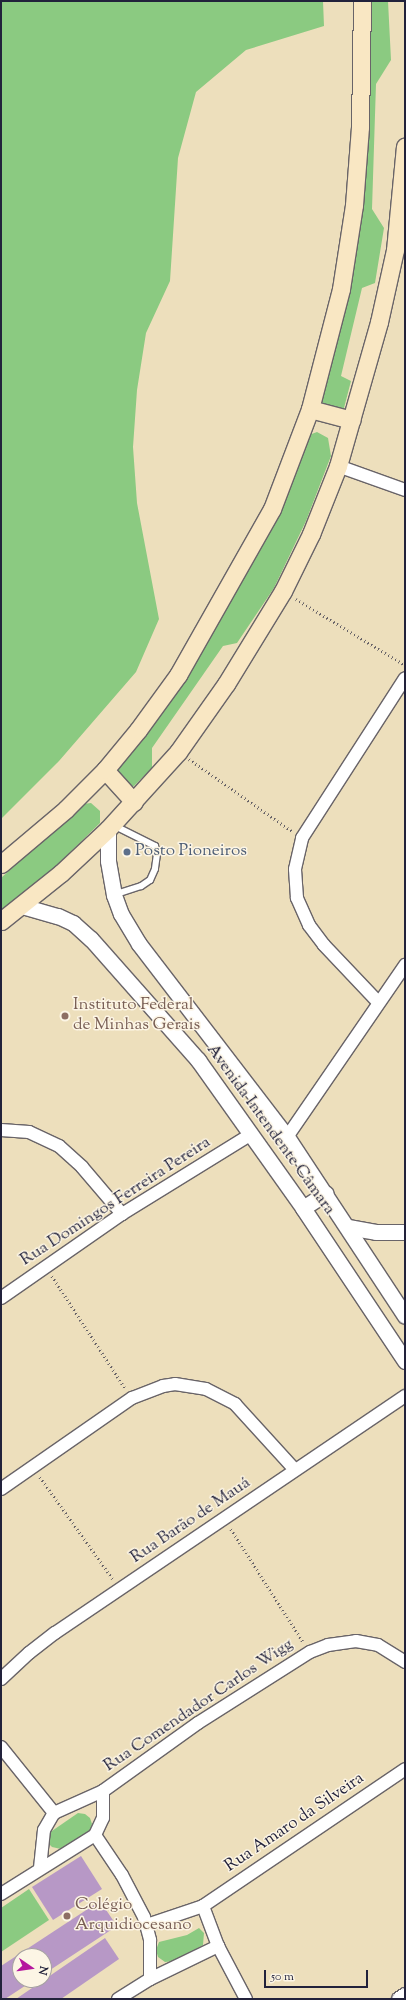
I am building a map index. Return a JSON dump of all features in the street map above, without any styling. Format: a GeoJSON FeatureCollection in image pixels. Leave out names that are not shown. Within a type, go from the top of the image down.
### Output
{"type":"FeatureCollection","features":[{"type":"Feature","properties":{"kind":"main road"},"geometry":{"type":"LineString","coordinates":[[1,864],[66,809],[104,770],[178,675],[214,616],[272,509],[310,409],[341,289],[354,205],[360,127],[362,1]]}},
{"type":"Feature","properties":{"kind":"main road"},"geometry":{"type":"LineString","coordinates":[[1,921],[22,906],[110,827],[178,752],[226,684],[283,591],[311,534],[338,466],[352,420],[395,250],[405,146]]}},
{"type":"Feature","properties":{"kind":"main road"},"geometry":{"type":"LineString","coordinates":[[310,409],[352,420]]}},
{"type":"Feature","properties":{"kind":"main road"},"geometry":{"type":"LineString","coordinates":[[104,770],[134,802]]}},
{"type":"Feature","properties":{"kind":"street"},"geometry":{"type":"LineString","coordinates":[[338,466],[405,490]]}},
{"type":"Feature","properties":{"kind":"street"},"geometry":{"type":"LineString","coordinates":[[378,1002],[324,945],[300,909],[294,880],[302,838],[405,678]]}},
{"type":"Feature","properties":{"kind":"street","name":"Avenida Intendente Câmara"},"geometry":{"type":"LineString","coordinates":[[110,827],[108,861],[114,896],[121,914],[139,944],[287,1137],[326,1193],[405,1315]]}},
{"type":"Feature","properties":{"kind":"street","name":"Avenida Intendente Câmara"},"geometry":{"type":"LineString","coordinates":[[22,906],[58,916],[72,923],[90,939],[198,1060],[303,1208],[405,1360]]}},
{"type":"Feature","properties":{"kind":"street"},"geometry":{"type":"LineString","coordinates":[[287,1137],[378,1002],[405,965]]}},
{"type":"Feature","properties":{"kind":"street"},"geometry":{"type":"LineString","coordinates":[[198,1060],[217,1046]]}},
{"type":"Feature","properties":{"kind":"street"},"geometry":{"type":"LineString","coordinates":[[1,1130],[29,1132],[59,1146],[82,1167],[122,1214]]}},
{"type":"Feature","properties":{"kind":"street","name":"Rua Domingos Ferreira Pereira"},"geometry":{"type":"LineString","coordinates":[[1,1298],[47,1269],[122,1214],[250,1135]]}},
{"type":"Feature","properties":{"kind":"street"},"geometry":{"type":"LineString","coordinates":[[303,1208],[326,1193]]}},
{"type":"Feature","properties":{"kind":"street"},"geometry":{"type":"LineString","coordinates":[[348,1227],[376,1232],[405,1232]]}},
{"type":"Feature","properties":{"kind":"street"},"geometry":{"type":"LineString","coordinates":[[1,1488],[132,1398],[163,1386],[175,1384],[196,1386],[222,1396],[235,1404],[295,1470]]}},
{"type":"Feature","properties":{"kind":"street","name":"Rua Barão de Mauá"},"geometry":{"type":"LineString","coordinates":[[1,1679],[29,1653],[120,1589],[225,1520],[295,1470],[405,1396]]}},
{"type":"Feature","properties":{"kind":"street","name":"Rua Comendador Carlos Wigg"},"geometry":{"type":"LineString","coordinates":[[54,1812],[103,1791],[198,1723],[310,1652],[341,1642],[366,1642],[386,1649],[405,1662]]}},
{"type":"Feature","properties":{"kind":"street"},"geometry":{"type":"LineString","coordinates":[[1,1747],[54,1812],[42,1836],[40,1868]]}},
{"type":"Feature","properties":{"kind":"street","name":"Rua Amaro da Silveira"},"geometry":{"type":"LineString","coordinates":[[147,1925],[203,1906],[405,1769]]}},
{"type":"Feature","properties":{"kind":"street","name":"Rua Comendador Carlos Wigg"},"geometry":{"type":"LineString","coordinates":[[95,1835],[102,1818],[103,1791]]}},
{"type":"Feature","properties":{"kind":"street"},"geometry":{"type":"LineString","coordinates":[[1,1894],[40,1868],[95,1835],[134,1896],[147,1925],[150,1979]]}},
{"type":"Feature","properties":{"kind":"street"},"geometry":{"type":"LineString","coordinates":[[203,1906],[218,1946],[246,1999]]}},
{"type":"Feature","properties":{"kind":"street"},"geometry":{"type":"LineString","coordinates":[[118,1999],[150,1979],[218,1946]]}},
{"type":"Feature","properties":{"kind":"lane"},"geometry":{"type":"LineString","coordinates":[[110,827],[155,846],[158,854],[155,869],[150,880],[141,886],[114,896]]}},
{"type":"Feature","properties":{"kind":"path"},"geometry":{"type":"LineString","coordinates":[[283,591],[405,665]]}},
{"type":"Feature","properties":{"kind":"path"},"geometry":{"type":"LineString","coordinates":[[178,752],[302,838]]}},
{"type":"Feature","properties":{"kind":"path"},"geometry":{"type":"LineString","coordinates":[[47,1269],[132,1398]]}},
{"type":"Feature","properties":{"kind":"path"},"geometry":{"type":"LineString","coordinates":[[33,1467],[120,1589]]}},
{"type":"Feature","properties":{"kind":"path"},"geometry":{"type":"LineString","coordinates":[[225,1520],[310,1652]]}},
{"type":"Feature","properties":{"kind":"green space"},"geometry":{"type":"Polygon","coordinates":[[[1,1],[323,1],[324,26],[246,50],[196,92],[178,158],[170,281],[146,333],[137,390],[133,447],[137,503],[159,619],[136,672],[59,761],[1,819],[1,1]]]}},
{"type":"Feature","properties":{"kind":"green space"},"geometry":{"type":"Polygon","coordinates":[[[358,1],[388,1],[391,60],[376,84],[372,209],[384,228],[375,283],[362,288],[341,376],[351,381],[344,408],[339,411],[324,406],[320,397],[353,257],[358,1]]]}},
{"type":"Feature","properties":{"kind":"green space"},"geometry":{"type":"Polygon","coordinates":[[[317,432],[328,438],[331,456],[306,521],[274,588],[237,643],[223,646],[152,748],[152,768],[134,786],[130,787],[115,771],[117,767],[211,637],[279,512],[309,435],[317,432]]]}},
{"type":"Feature","properties":{"kind":"green space"},"geometry":{"type":"Polygon","coordinates":[[[91,803],[100,811],[100,823],[52,870],[1,911],[1,878],[83,804],[91,803]]]}},
{"type":"Feature","properties":{"kind":"green space"},"geometry":{"type":"Polygon","coordinates":[[[78,1813],[85,1814],[90,1818],[92,1824],[90,1831],[61,1849],[52,1847],[48,1843],[49,1833],[78,1813]]]}},
{"type":"Feature","properties":{"kind":"green space"},"geometry":{"type":"Polygon","coordinates":[[[29,1889],[49,1920],[1,1952],[1,1908],[29,1889]]]}},
{"type":"Feature","properties":{"kind":"green space"},"geometry":{"type":"Polygon","coordinates":[[[199,1928],[204,1933],[203,1945],[175,1961],[165,1962],[158,1957],[156,1950],[159,1942],[187,1935],[199,1928]]]}},
{"type":"Feature","properties":{"kind":"building"},"geometry":{"type":"Polygon","coordinates":[[[81,1856],[102,1889],[53,1920],[32,1887],[81,1856]]]}},
{"type":"Feature","properties":{"kind":"building"},"geometry":{"type":"Polygon","coordinates":[[[100,1901],[117,1926],[52,1969],[52,1948],[28,1948],[100,1901]]]}},
{"type":"Feature","properties":{"kind":"building"},"geometry":{"type":"Polygon","coordinates":[[[105,1938],[119,1959],[61,1999],[16,1999],[32,1988],[52,1988],[52,1974],[105,1938]]]}},
{"type":"Feature","properties":{"kind":"building"},"geometry":{"type":"Polygon","coordinates":[[[12,1959],[12,1988],[22,1988],[5,1999],[1,1999],[1,1966],[12,1959]]]}},
{"type":"Feature","properties":{"kind":"place","name":"Posto Pioneiros"},"geometry":{"type":"Point","coordinates":[127,852]}},
{"type":"Feature","properties":{"kind":"place","name":"Instituto Federal de Minhas Gerais"},"geometry":{"type":"Point","coordinates":[65,1016]}},
{"type":"Feature","properties":{"kind":"place","name":"Colégio Arquidiocesano"},"geometry":{"type":"Point","coordinates":[67,1916]}}]}
